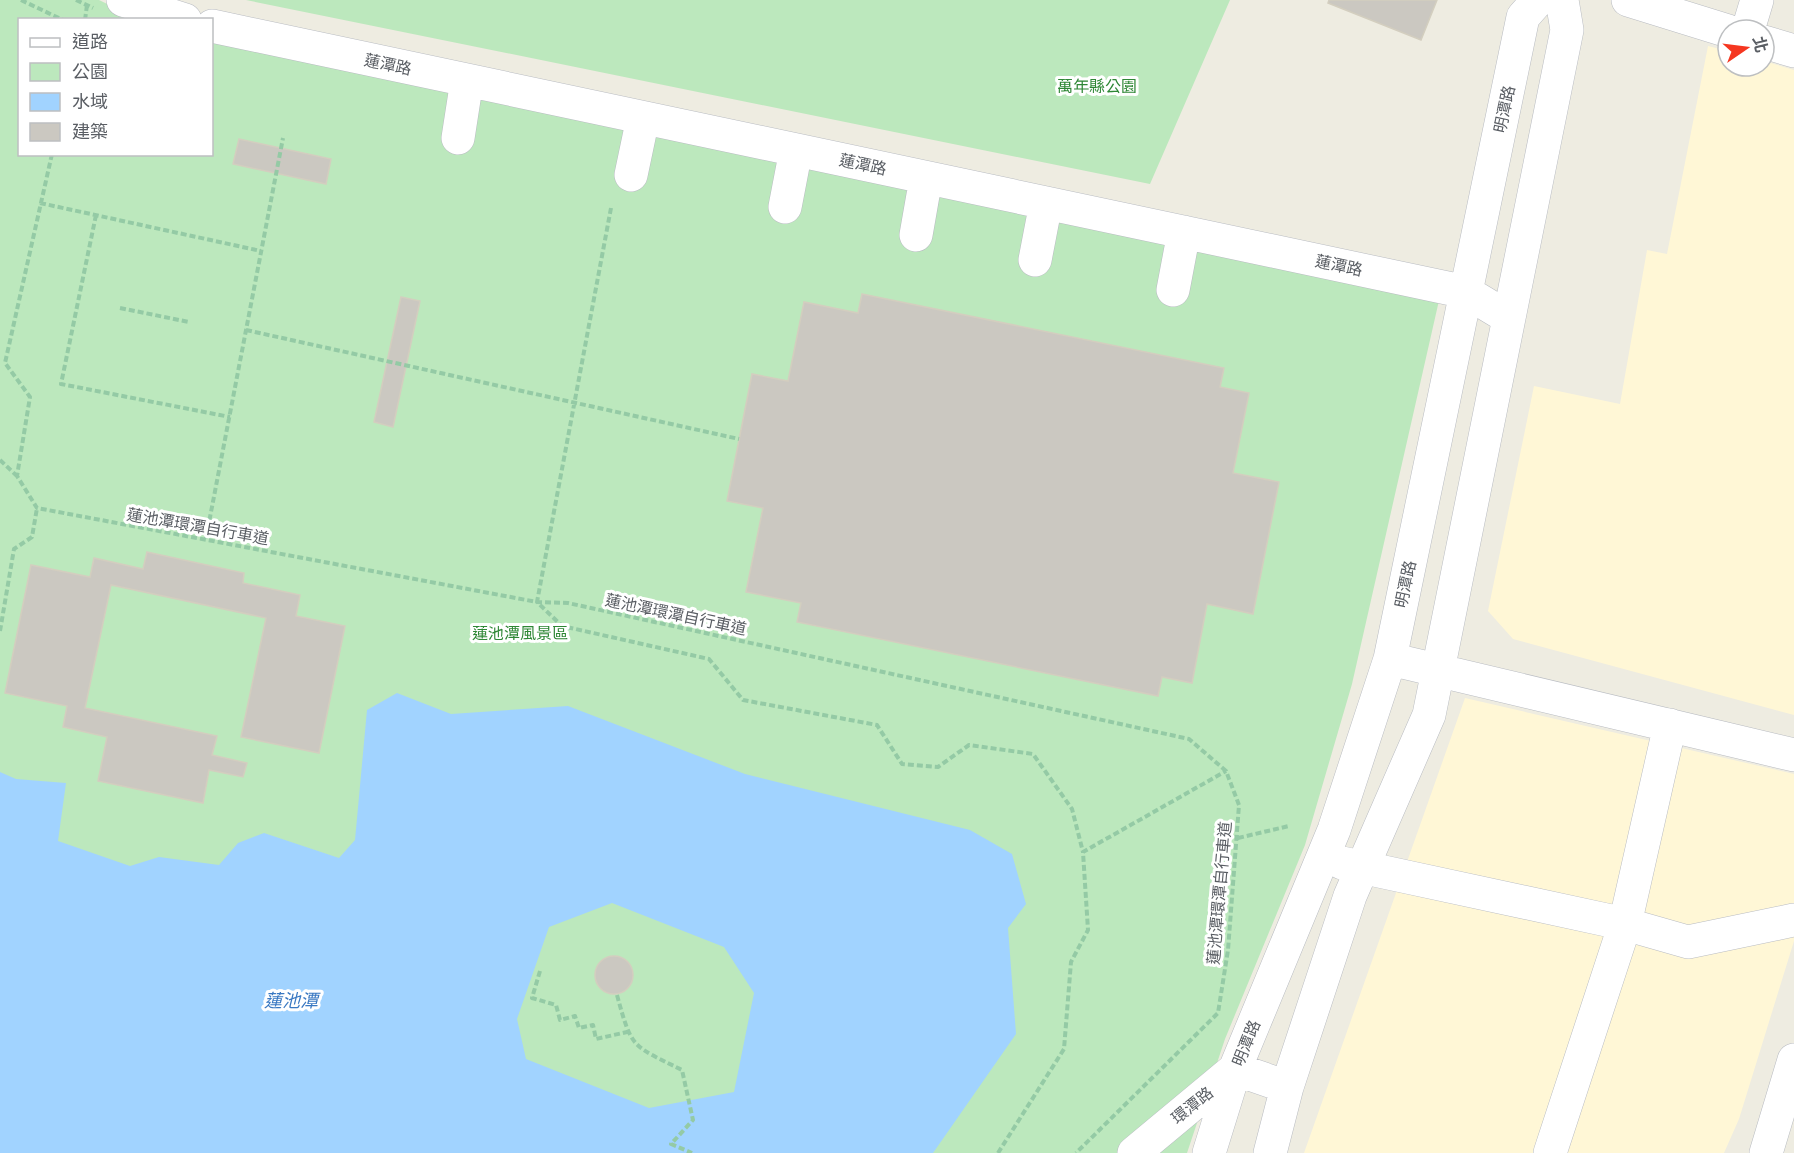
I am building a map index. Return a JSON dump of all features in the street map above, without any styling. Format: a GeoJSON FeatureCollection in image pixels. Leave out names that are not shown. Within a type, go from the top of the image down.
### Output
{"type":"FeatureCollection","features":[{"type":"Feature","properties":{"kind":"street"},"geometry":{"type":"LineString","coordinates":[[123,0],[179,18]]}},
{"type":"Feature","properties":{"kind":"street"},"geometry":{"type":"LineString","coordinates":[[200,18],[206,0]]}},
{"type":"Feature","properties":{"kind":"street","name":"明潭路"},"geometry":{"type":"LineString","coordinates":[[1209,1153],[1235,1069],[1334,830],[1390,658],[1523,17],[1538,0]]}},
{"type":"Feature","properties":{"kind":"street"},"geometry":{"type":"LineString","coordinates":[[1270,1153],[1287,1087],[1350,896],[1430,715],[1567,30],[1562,0]]}},
{"type":"Feature","properties":{"kind":"street"},"geometry":{"type":"LineString","coordinates":[[1628,0],[1716,27]]}},
{"type":"Feature","properties":{"kind":"street"},"geometry":{"type":"LineString","coordinates":[[1751,18],[1756,0]]}},
{"type":"Feature","properties":{"kind":"street","name":"蓮潭路"},"geometry":{"type":"LineString","coordinates":[[213,26],[1466,292],[1509,318]]}},
{"type":"Feature","properties":{"kind":"street"},"geometry":{"type":"LineString","coordinates":[[1776,46],[1794,51]]}},
{"type":"Feature","properties":{"kind":"street"},"geometry":{"type":"LineString","coordinates":[[458,138],[467,80]]}},
{"type":"Feature","properties":{"kind":"street"},"geometry":{"type":"LineString","coordinates":[[631,175],[643,118]]}},
{"type":"Feature","properties":{"kind":"street"},"geometry":{"type":"LineString","coordinates":[[785,207],[796,150]]}},
{"type":"Feature","properties":{"kind":"street"},"geometry":{"type":"LineString","coordinates":[[916,235],[926,177]]}},
{"type":"Feature","properties":{"kind":"street"},"geometry":{"type":"LineString","coordinates":[[1035,260],[1046,203]]}},
{"type":"Feature","properties":{"kind":"street"},"geometry":{"type":"LineString","coordinates":[[1173,290],[1184,232]]}},
{"type":"Feature","properties":{"kind":"street"},"geometry":{"type":"LineString","coordinates":[[1390,658],[1794,755]]}},
{"type":"Feature","properties":{"kind":"street"},"geometry":{"type":"LineString","coordinates":[[1550,1153],[1625,924],[1670,725]]}},
{"type":"Feature","properties":{"kind":"street"},"geometry":{"type":"LineString","coordinates":[[1322,859],[1625,924],[1688,942],[1794,920]]}},
{"type":"Feature","properties":{"kind":"street"},"geometry":{"type":"LineString","coordinates":[[1766,1153],[1794,1060]]}},
{"type":"Feature","properties":{"kind":"street"},"geometry":{"type":"LineString","coordinates":[[1235,1069],[1287,1087]]}},
{"type":"Feature","properties":{"kind":"street","name":"環潭路"},"geometry":{"type":"LineString","coordinates":[[1134,1153],[1235,1069]]}},
{"type":"Feature","properties":{"kind":"path"},"geometry":{"type":"LineString","coordinates":[[21,0],[59,18]]}},
{"type":"Feature","properties":{"kind":"path"},"geometry":{"type":"LineString","coordinates":[[76,0],[87,5],[85,18]]}},
{"type":"Feature","properties":{"kind":"path"},"geometry":{"type":"LineString","coordinates":[[206,538],[283,138]]}},
{"type":"Feature","properties":{"kind":"path"},"geometry":{"type":"LineString","coordinates":[[0,366],[5,363],[52,156]]}},
{"type":"Feature","properties":{"kind":"path"},"geometry":{"type":"LineString","coordinates":[[40,203],[261,251]]}},
{"type":"Feature","properties":{"kind":"path"},"geometry":{"type":"LineString","coordinates":[[611,208],[577,402],[537,602],[562,626],[709,659],[743,700],[877,725],[902,764],[938,767],[969,745],[1033,754],[1072,809],[1083,852],[1088,930],[1071,962],[1064,1049],[998,1153]]}},
{"type":"Feature","properties":{"kind":"path"},"geometry":{"type":"LineString","coordinates":[[96,215],[61,384],[230,417]]}},
{"type":"Feature","properties":{"kind":"path"},"geometry":{"type":"LineString","coordinates":[[120,308],[189,322]]}},
{"type":"Feature","properties":{"kind":"path"},"geometry":{"type":"LineString","coordinates":[[246,330],[739,439]]}},
{"type":"Feature","properties":{"kind":"path"},"geometry":{"type":"LineString","coordinates":[[5,363],[30,397],[17,476]]}},
{"type":"Feature","properties":{"kind":"path"},"geometry":{"type":"LineString","coordinates":[[0,460],[17,476],[37,508],[32,537],[14,549],[0,631]]}},
{"type":"Feature","properties":{"kind":"path","name":"蓮池潭環潭自行車道"},"geometry":{"type":"LineString","coordinates":[[37,508],[537,602],[568,603],[1189,739],[1226,771],[1239,805],[1228,950],[1218,1013],[1076,1153]]}},
{"type":"Feature","properties":{"kind":"path"},"geometry":{"type":"LineString","coordinates":[[1083,852],[1226,771]]}},
{"type":"Feature","properties":{"kind":"path"},"geometry":{"type":"LineString","coordinates":[[1238,838],[1289,826]]}},
{"type":"Feature","properties":{"kind":"path"},"geometry":{"type":"LineString","coordinates":[[540,971],[532,998],[556,1005],[560,1020],[575,1016],[579,1028],[593,1025],[596,1039],[627,1032]]}},
{"type":"Feature","properties":{"kind":"path"},"geometry":{"type":"LineString","coordinates":[[617,995],[627,1032],[637,1047],[682,1070],[693,1120],[671,1144],[692,1153]]}},
{"type":"Feature","properties":{"kind":"shaded area"},"geometry":{"type":"Polygon","coordinates":[[[1708,46],[1716,48],[1716,78],[1776,78],[1776,65],[1794,70],[1794,715],[1513,639],[1488,611],[1534,386],[1620,404],[1647,250],[1667,254],[1708,46]]]}},
{"type":"Feature","properties":{"kind":"shaded area"},"geometry":{"type":"Polygon","coordinates":[[[1465,698],[1794,774],[1794,941],[1739,1119],[1724,1153],[1304,1153],[1465,698]]]}},
{"type":"Feature","properties":{"kind":"green space","name":"蓮池潭風景區"},"geometry":{"type":"Polygon","coordinates":[[[0,0],[99,0],[136,18],[18,18],[18,156],[213,156],[213,37],[1440,296],[1352,684],[1305,845],[1225,1039],[1187,1153],[0,1153],[0,0]]]}},
{"type":"Feature","properties":{"kind":"green space","name":"萬年縣公園"},"geometry":{"type":"Polygon","coordinates":[[[246,0],[1230,0],[1150,184],[246,0]]]}},
{"type":"Feature","properties":{"kind":"water","name":"蓮池潭"},"geometry":{"type":"Polygon","coordinates":[[[397,693],[451,714],[568,706],[745,774],[970,830],[1012,854],[1026,904],[1008,928],[1016,1034],[933,1153],[0,1153],[0,772],[16,779],[66,783],[58,841],[130,866],[159,857],[219,865],[238,843],[264,833],[339,858],[355,840],[367,710],[397,693]],[[612,903],[549,927],[517,1019],[526,1059],[649,1108],[734,1092],[754,993],[724,947],[612,903]]]}},
{"type":"Feature","properties":{"kind":"building"},"geometry":{"type":"Polygon","coordinates":[[[1329,0],[1437,0],[1421,40],[1328,3],[1329,0]]]}},
{"type":"Feature","properties":{"kind":"building"},"geometry":{"type":"Polygon","coordinates":[[[239,139],[331,159],[326,184],[233,164],[239,139]]]}},
{"type":"Feature","properties":{"kind":"building"},"geometry":{"type":"Polygon","coordinates":[[[862,294],[1224,368],[1220,387],[1249,393],[1233,473],[1279,482],[1253,614],[1207,604],[1192,683],[1162,677],[1158,696],[797,622],[801,603],[746,592],[763,508],[727,501],[752,374],[788,381],[804,302],[858,313],[862,294]]]}},
{"type":"Feature","properties":{"kind":"building"},"geometry":{"type":"Polygon","coordinates":[[[401,297],[420,301],[393,427],[374,422],[401,297]]]}},
{"type":"Feature","properties":{"kind":"building"},"geometry":{"type":"Polygon","coordinates":[[[147,552],[244,573],[243,583],[300,595],[296,616],[345,626],[319,753],[241,737],[266,618],[111,585],[85,708],[217,736],[212,755],[247,763],[243,777],[209,770],[203,803],[98,781],[107,737],[63,727],[67,706],[5,693],[31,565],[90,577],[94,558],[143,569],[147,552]]]}},
{"type":"Feature","properties":{"kind":"building"},"geometry":{"type":"Polygon","coordinates":[[[614,956],[627,962],[633,975],[627,988],[614,994],[601,988],[595,975],[601,962],[614,956]]]}}]}
